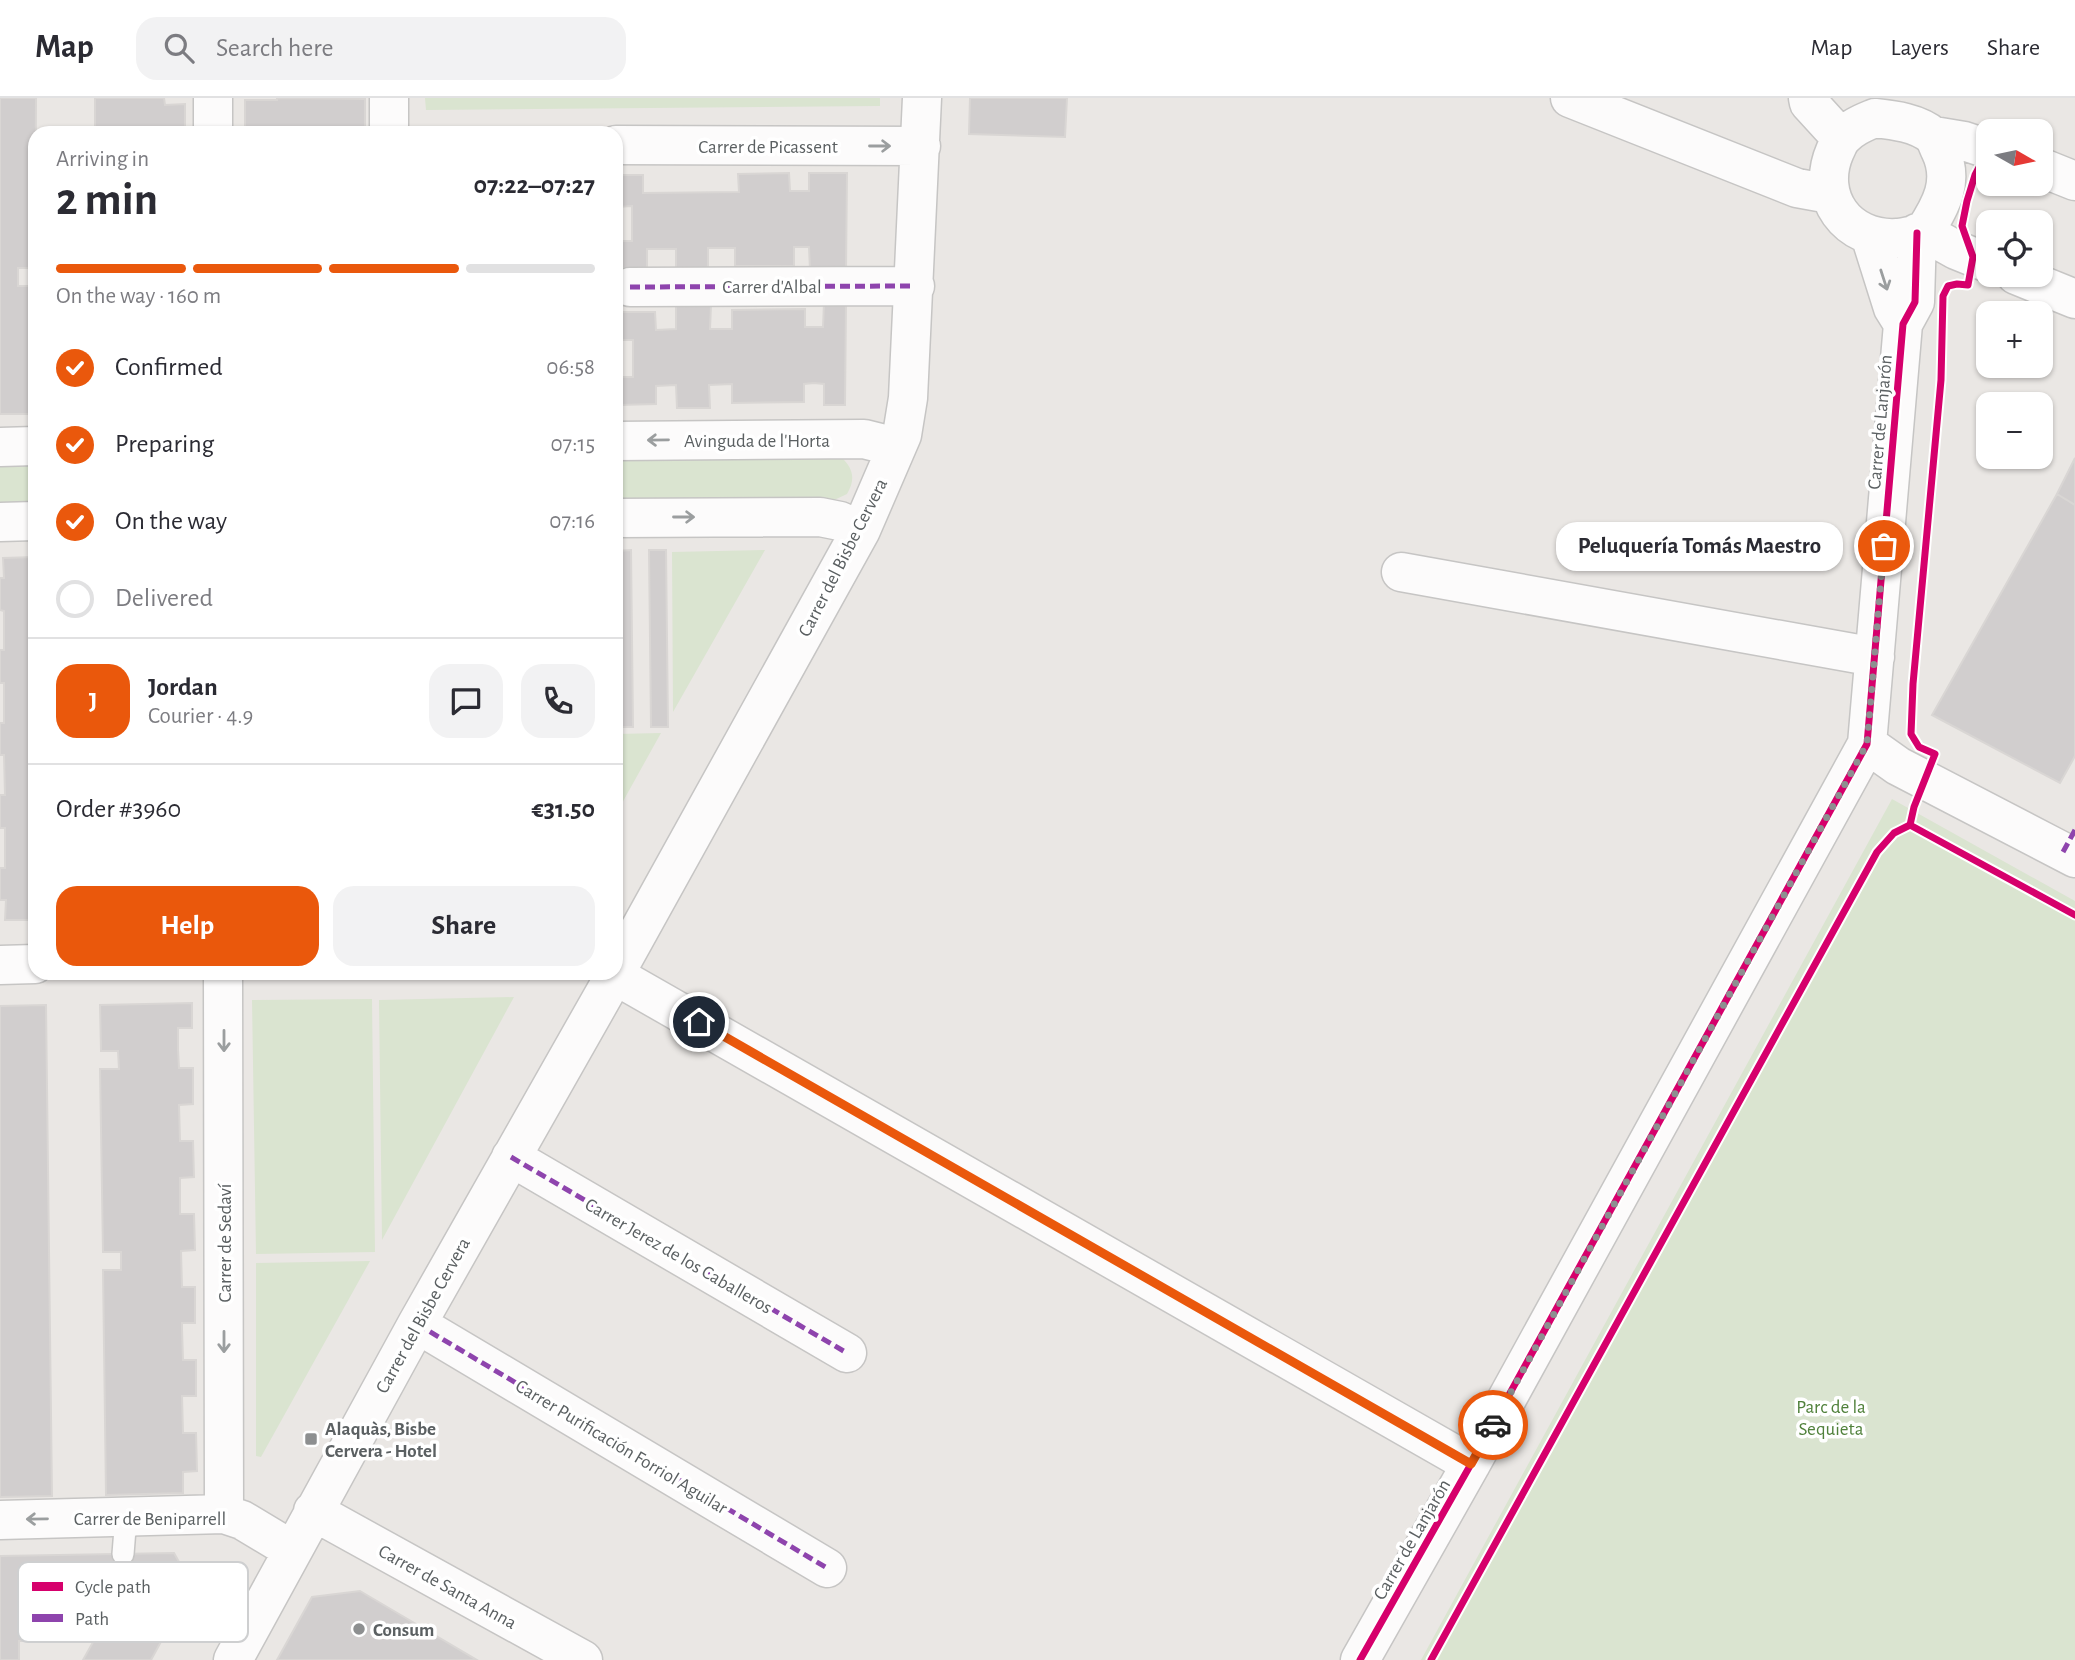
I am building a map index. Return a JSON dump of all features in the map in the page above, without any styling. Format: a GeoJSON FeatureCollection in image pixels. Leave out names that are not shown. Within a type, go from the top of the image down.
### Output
{"type":"FeatureCollection","features":[{"type":"Feature","properties":{"kind":"street"},"geometry":{"type":"LineString","coordinates":[[213,98],[214,126]]}},
{"type":"Feature","properties":{"kind":"street"},"geometry":{"type":"LineString","coordinates":[[389,98],[389,126]]}},
{"type":"Feature","properties":{"kind":"street","name":"Carrer del Bisbe Cervera"},"geometry":{"type":"LineString","coordinates":[[623,957],[861,530],[897,447],[904,425],[908,397],[922,98]]}},
{"type":"Feature","properties":{"kind":"street"},"geometry":{"type":"LineString","coordinates":[[1570,98],[1797,188],[1830,194]]}},
{"type":"Feature","properties":{"kind":"street"},"geometry":{"type":"LineString","coordinates":[[1808,98],[1809,103],[1841,138]]}},
{"type":"Feature","properties":{"kind":"street"},"geometry":{"type":"LineString","coordinates":[[1905,116],[1946,162],[1947,187],[1938,210],[1921,232],[1897,238],[1870,234],[1847,223],[1836,211],[1830,194],[1829,166],[1841,138],[1857,125],[1875,118],[1905,116],[1976,145]]}},
{"type":"Feature","properties":{"kind":"street","name":"Carrer de Picassent"},"geometry":{"type":"LineString","coordinates":[[623,145],[921,146]]}},
{"type":"Feature","properties":{"kind":"street"},"geometry":{"type":"LineString","coordinates":[[2053,172],[2075,181]]}},
{"type":"Feature","properties":{"kind":"street"},"geometry":{"type":"LineString","coordinates":[[1921,232],[1976,258]]}},
{"type":"Feature","properties":{"kind":"street","name":"Carrer de Lanjarón"},"geometry":{"type":"LineString","coordinates":[[1360,1660],[1471,1464],[1867,744],[1903,324],[1914,302],[1921,232]]}},
{"type":"Feature","properties":{"kind":"street","name":"Carrer de Lanjarón"},"geometry":{"type":"LineString","coordinates":[[1870,234],[1894,308],[1903,324]]}},
{"type":"Feature","properties":{"kind":"street","name":"Carrer d'Albal"},"geometry":{"type":"LineString","coordinates":[[630,287],[915,286]]}},
{"type":"Feature","properties":{"kind":"street"},"geometry":{"type":"LineString","coordinates":[[2046,287],[2075,299]]}},
{"type":"Feature","properties":{"kind":"street","name":"Avinguda de l'Horta"},"geometry":{"type":"LineString","coordinates":[[623,441],[864,439],[897,447]]}},
{"type":"Feature","properties":{"kind":"street"},"geometry":{"type":"LineString","coordinates":[[0,447],[28,446]]}},
{"type":"Feature","properties":{"kind":"street"},"geometry":{"type":"LineString","coordinates":[[623,518],[820,517],[840,521],[861,530]]}},
{"type":"Feature","properties":{"kind":"street"},"geometry":{"type":"LineString","coordinates":[[0,522],[28,521]]}},
{"type":"Feature","properties":{"kind":"street"},"geometry":{"type":"LineString","coordinates":[[1401,572],[1875,657]]}},
{"type":"Feature","properties":{"kind":"street"},"geometry":{"type":"LineString","coordinates":[[1867,744],[1898,766],[2071,847]]}},
{"type":"Feature","properties":{"kind":"street"},"geometry":{"type":"LineString","coordinates":[[0,965],[28,964]]}},
{"type":"Feature","properties":{"kind":"street"},"geometry":{"type":"LineString","coordinates":[[623,978],[1471,1464]]}},
{"type":"Feature","properties":{"kind":"street","name":"Carrer de Sedaví"},"geometry":{"type":"LineString","coordinates":[[223,980],[224,1514]]}},
{"type":"Feature","properties":{"kind":"street","name":"Carrer del Bisbe Cervera"},"geometry":{"type":"LineString","coordinates":[[248,1632],[610,980]]}},
{"type":"Feature","properties":{"kind":"street","name":"Carrer Jerez de los Caballeros"},"geometry":{"type":"LineString","coordinates":[[511,1157],[847,1353]]}},
{"type":"Feature","properties":{"kind":"street","name":"Carrer Purificación Forriol Aguilar"},"geometry":{"type":"LineString","coordinates":[[417,1324],[827,1568]]}},
{"type":"Feature","properties":{"kind":"street","name":"Carrer de Santa Anna"},"geometry":{"type":"LineString","coordinates":[[313,1511],[583,1660]]}},
{"type":"Feature","properties":{"kind":"street","name":"Carrer de Beniparrell"},"geometry":{"type":"LineString","coordinates":[[0,1520],[224,1514],[242,1520],[292,1550]]}},
{"type":"Feature","properties":{"kind":"street","name":"Carrer del Bisbe Cervera"},"geometry":{"type":"LineString","coordinates":[[233,1660],[243,1642]]}},
{"type":"Feature","properties":{"kind":"lane"},"geometry":{"type":"LineString","coordinates":[[123,1554],[125,1529],[141,1519],[154,1516]]}},
{"type":"Feature","properties":{"kind":"green space"},"geometry":{"type":"Polygon","coordinates":[[[425,98],[880,98],[880,106],[426,110],[425,98]]]}},
{"type":"Feature","properties":{"kind":"green space"},"geometry":{"type":"Polygon","coordinates":[[[623,456],[841,457],[851,470],[850,489],[847,494],[832,501],[623,503],[623,456]]]}},
{"type":"Feature","properties":{"kind":"green space"},"geometry":{"type":"Polygon","coordinates":[[[28,461],[28,508],[0,508],[0,462],[28,461]]]}},
{"type":"Feature","properties":{"kind":"green space"},"geometry":{"type":"Polygon","coordinates":[[[765,550],[673,712],[672,552],[765,550]]]}},
{"type":"Feature","properties":{"kind":"green space"},"geometry":{"type":"Polygon","coordinates":[[[661,733],[623,801],[623,734],[661,733]]]}},
{"type":"Feature","properties":{"kind":"green space","name":"Parc de la Sequieta"},"geometry":{"type":"Polygon","coordinates":[[[1892,799],[2075,901],[2075,1660],[1421,1660],[1892,799]]]}},
{"type":"Feature","properties":{"kind":"green space"},"geometry":{"type":"Polygon","coordinates":[[[514,997],[382,1240],[379,1000],[514,997]]]}},
{"type":"Feature","properties":{"kind":"green space"},"geometry":{"type":"Polygon","coordinates":[[[372,999],[375,1252],[256,1254],[252,1000],[372,999]]]}},
{"type":"Feature","properties":{"kind":"green space"},"geometry":{"type":"Polygon","coordinates":[[[370,1261],[261,1457],[256,1456],[256,1263],[370,1261]]]}},
{"type":"Feature","properties":{"kind":"building"},"geometry":{"type":"Polygon","coordinates":[[[0,98],[36,98],[36,126],[28,126],[28,268],[18,268],[18,286],[28,286],[28,414],[0,414],[0,98]]]}},
{"type":"Feature","properties":{"kind":"building"},"geometry":{"type":"Polygon","coordinates":[[[95,98],[164,98],[165,105],[185,104],[185,126],[95,126],[95,98]]]}},
{"type":"Feature","properties":{"kind":"building"},"geometry":{"type":"Polygon","coordinates":[[[970,98],[1067,98],[1065,137],[969,134],[970,98]]]}},
{"type":"Feature","properties":{"kind":"building"},"geometry":{"type":"Polygon","coordinates":[[[365,99],[365,126],[245,126],[245,100],[365,99]]]}},
{"type":"Feature","properties":{"kind":"building"},"geometry":{"type":"Polygon","coordinates":[[[789,173],[790,191],[809,191],[809,173],[847,173],[846,270],[810,270],[809,247],[794,247],[794,266],[735,266],[735,248],[708,248],[708,271],[676,272],[676,249],[647,249],[647,268],[623,268],[623,241],[632,241],[632,206],[623,207],[623,175],[643,175],[643,193],[739,192],[738,174],[789,173]]]}},
{"type":"Feature","properties":{"kind":"building"},"geometry":{"type":"Polygon","coordinates":[[[824,303],[846,303],[845,405],[824,405],[824,384],[814,383],[804,384],[804,402],[732,403],[732,384],[709,385],[710,408],[677,408],[676,385],[656,386],[656,404],[623,405],[623,377],[633,377],[633,340],[623,340],[623,312],[655,312],[656,330],[676,329],[676,306],[711,305],[710,329],[732,329],[732,310],[805,309],[805,327],[823,327],[824,303]]]}},
{"type":"Feature","properties":{"kind":"building"},"geometry":{"type":"Polygon","coordinates":[[[2075,458],[2075,505],[2057,494],[2075,458]]]}},
{"type":"Feature","properties":{"kind":"building"},"geometry":{"type":"Polygon","coordinates":[[[2057,494],[2075,505],[2075,756],[2060,783],[1932,715],[2057,494]]]}},
{"type":"Feature","properties":{"kind":"building"},"geometry":{"type":"Polygon","coordinates":[[[631,550],[633,727],[623,727],[623,551],[631,550]]]}},
{"type":"Feature","properties":{"kind":"building"},"geometry":{"type":"Polygon","coordinates":[[[649,550],[666,550],[668,727],[651,727],[649,550]]]}},
{"type":"Feature","properties":{"kind":"building"},"geometry":{"type":"Polygon","coordinates":[[[28,557],[28,920],[5,920],[6,900],[0,900],[0,868],[5,868],[5,828],[0,828],[0,795],[5,795],[4,755],[0,755],[0,723],[4,723],[4,683],[0,683],[0,650],[4,650],[4,611],[0,610],[0,578],[4,578],[3,558],[28,557]]]}},
{"type":"Feature","properties":{"kind":"building"},"geometry":{"type":"Polygon","coordinates":[[[192,1003],[192,1028],[178,1028],[178,1050],[179,1068],[193,1068],[193,1104],[179,1105],[180,1141],[193,1141],[194,1177],[180,1178],[180,1214],[194,1214],[195,1250],[181,1251],[182,1287],[195,1287],[195,1323],[182,1323],[182,1329],[183,1360],[196,1360],[196,1396],[182,1396],[183,1433],[196,1433],[197,1471],[183,1472],[183,1493],[106,1495],[103,1270],[121,1270],[121,1252],[103,1252],[100,1069],[119,1069],[118,1051],[101,1051],[100,1005],[192,1003]]]}},
{"type":"Feature","properties":{"kind":"building"},"geometry":{"type":"Polygon","coordinates":[[[46,1005],[52,1496],[0,1497],[0,1006],[46,1005]]]}},
{"type":"Feature","properties":{"kind":"building"},"geometry":{"type":"Polygon","coordinates":[[[174,1553],[179,1562],[18,1562],[19,1660],[0,1660],[0,1556],[174,1553]]]}},
{"type":"Feature","properties":{"kind":"building","name":"Consum"},"geometry":{"type":"Polygon","coordinates":[[[360,1591],[477,1660],[277,1660],[312,1597],[360,1591]]]}},
{"type":"Feature","properties":{"kind":"building"},"geometry":{"type":"Polygon","coordinates":[[[93,1642],[161,1642],[151,1660],[83,1660],[93,1642]]]}},
{"type":"Feature","properties":{"kind":"marked path"},"geometry":{"type":"LineString","coordinates":[[630,287],[915,286]]}},
{"type":"Feature","properties":{"kind":"marked path"},"geometry":{"type":"LineString","coordinates":[[2063,852],[2075,830]]}},
{"type":"Feature","properties":{"kind":"marked path"},"geometry":{"type":"LineString","coordinates":[[511,1157],[847,1353]]}},
{"type":"Feature","properties":{"kind":"marked path"},"geometry":{"type":"LineString","coordinates":[[417,1324],[827,1568]]}},
{"type":"Feature","properties":{"kind":"cycle path"},"geometry":{"type":"LineString","coordinates":[[1910,825],[1914,807],[1935,754],[1919,747],[1911,734],[1913,684],[1941,380],[1943,296],[1948,286],[1968,285],[1973,257],[1962,226],[1976,173]]}},
{"type":"Feature","properties":{"kind":"cycle path"},"geometry":{"type":"LineString","coordinates":[[1360,1660],[1471,1464],[1867,744],[1903,324],[1915,302],[1917,233]]}},
{"type":"Feature","properties":{"kind":"cycle path"},"geometry":{"type":"LineString","coordinates":[[1910,825],[2075,915]]}},
{"type":"Feature","properties":{"kind":"cycle path"},"geometry":{"type":"LineString","coordinates":[[1431,1660],[1877,852],[1894,833],[1910,825]]}},
{"type":"Feature","properties":{"kind":"way so far"},"geometry":{"type":"LineString","coordinates":[[1493,1425],[1867,744],[1884,546]]}},
{"type":"Feature","properties":{"kind":"place","name":"Peluquería Tomás Maestro"},"geometry":{"type":"Point","coordinates":[1884,546]}},
{"type":"Feature","properties":{"kind":"place","name":"Alaquàs, Bisbe Cervera - Hotel"},"geometry":{"type":"Point","coordinates":[311,1439]}},
{"type":"Feature","properties":{"kind":"place","name":"Consum"},"geometry":{"type":"Point","coordinates":[359,1629]}},
{"type":"Feature","properties":{"kind":"route"},"geometry":{"type":"LineString","coordinates":[[699,1022],[1471,1464],[1493,1425]]}}]}
